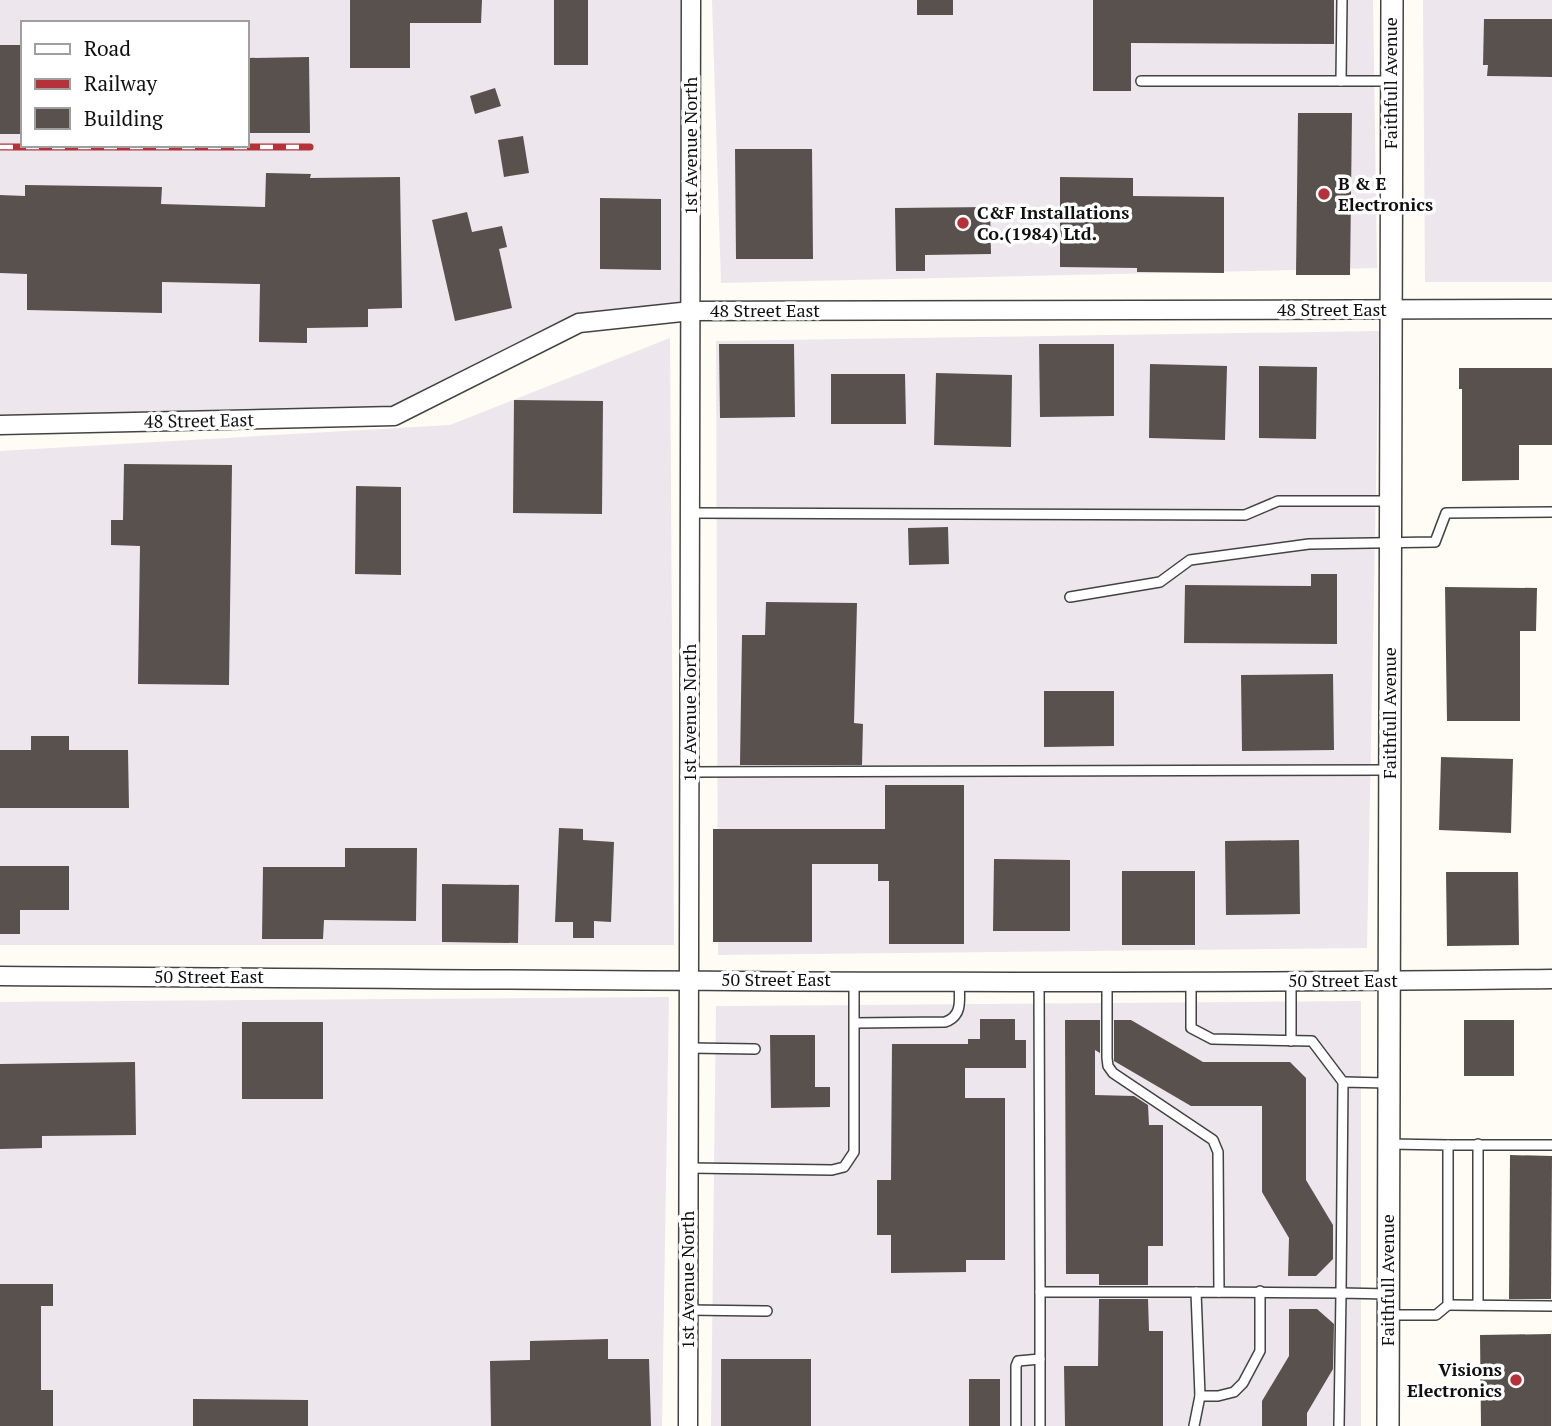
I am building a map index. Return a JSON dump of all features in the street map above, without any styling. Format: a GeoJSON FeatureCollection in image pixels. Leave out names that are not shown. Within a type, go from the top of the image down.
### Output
{"type":"FeatureCollection","features":[{"type":"Feature","properties":{"kind":"street","name":"1st Avenue North"},"geometry":{"type":"LineString","coordinates":[[688,1426],[691,0]]}},
{"type":"Feature","properties":{"kind":"street","name":"Faithfull Avenue"},"geometry":{"type":"LineString","coordinates":[[1388,1426],[1392,0]]}},
{"type":"Feature","properties":{"kind":"street","name":"48 Street East"},"geometry":{"type":"LineString","coordinates":[[0,425],[394,416],[579,323],[691,311],[1552,309]]}},
{"type":"Feature","properties":{"kind":"street","name":"50 Street East"},"geometry":{"type":"LineString","coordinates":[[0,976],[1107,981],[1552,978]]}},
{"type":"Feature","properties":{"kind":"lane"},"geometry":{"type":"LineString","coordinates":[[1341,81],[1342,0]]}},
{"type":"Feature","properties":{"kind":"lane"},"geometry":{"type":"LineString","coordinates":[[1142,81],[1391,81]]}},
{"type":"Feature","properties":{"kind":"lane"},"geometry":{"type":"LineString","coordinates":[[691,513],[1245,515],[1278,501],[1391,501]]}},
{"type":"Feature","properties":{"kind":"lane"},"geometry":{"type":"LineString","coordinates":[[1070,597],[1160,582],[1190,560],[1309,544],[1390,545],[1435,542],[1446,513],[1552,512]]}},
{"type":"Feature","properties":{"kind":"lane"},"geometry":{"type":"LineString","coordinates":[[690,772],[1390,770]]}},
{"type":"Feature","properties":{"kind":"lane"},"geometry":{"type":"LineString","coordinates":[[689,1168],[832,1170],[844,1167],[854,1152],[854,980]]}},
{"type":"Feature","properties":{"kind":"lane"},"geometry":{"type":"LineString","coordinates":[[855,1023],[952,1020],[957,1016],[959,1008],[959,980]]}},
{"type":"Feature","properties":{"kind":"lane"},"geometry":{"type":"LineString","coordinates":[[1039,980],[1040,1426]]}},
{"type":"Feature","properties":{"kind":"lane"},"geometry":{"type":"LineString","coordinates":[[1107,981],[1108,1066],[1113,1073],[1213,1140],[1218,1152],[1219,1292]]}},
{"type":"Feature","properties":{"kind":"lane"},"geometry":{"type":"LineString","coordinates":[[1191,981],[1191,1028],[1212,1040],[1312,1041],[1343,1082],[1339,1426]]}},
{"type":"Feature","properties":{"kind":"lane"},"geometry":{"type":"LineString","coordinates":[[1291,981],[1292,1041]]}},
{"type":"Feature","properties":{"kind":"lane"},"geometry":{"type":"LineString","coordinates":[[689,1048],[755,1048]]}},
{"type":"Feature","properties":{"kind":"lane"},"geometry":{"type":"LineString","coordinates":[[1343,1082],[1389,1083]]}},
{"type":"Feature","properties":{"kind":"lane"},"geometry":{"type":"LineString","coordinates":[[1389,1144],[1552,1145]]}},
{"type":"Feature","properties":{"kind":"lane"},"geometry":{"type":"LineString","coordinates":[[1478,1144],[1478,1305]]}},
{"type":"Feature","properties":{"kind":"lane"},"geometry":{"type":"LineString","coordinates":[[1448,1145],[1448,1305]]}},
{"type":"Feature","properties":{"kind":"lane"},"geometry":{"type":"LineString","coordinates":[[1199,1396],[1218,1396],[1234,1392],[1243,1383],[1259,1351],[1260,1291]]}},
{"type":"Feature","properties":{"kind":"lane"},"geometry":{"type":"LineString","coordinates":[[1040,1292],[1341,1293],[1436,1315],[1448,1305],[1552,1306]]}},
{"type":"Feature","properties":{"kind":"lane"},"geometry":{"type":"LineString","coordinates":[[1194,1426],[1199,1396],[1196,1292]]}},
{"type":"Feature","properties":{"kind":"lane"},"geometry":{"type":"LineString","coordinates":[[688,1310],[767,1311]]}},
{"type":"Feature","properties":{"kind":"lane"},"geometry":{"type":"LineString","coordinates":[[1016,1426],[1016,1366],[1018,1361],[1023,1359],[1040,1359]]}},
{"type":"Feature","properties":{"kind":"shaded area"},"geometry":{"type":"Polygon","coordinates":[[[0,0],[691,0],[691,311],[579,323],[394,416],[0,425],[0,0]]]}},
{"type":"Feature","properties":{"kind":"shaded area"},"geometry":{"type":"Polygon","coordinates":[[[712,0],[1373,0],[1377,268],[721,283],[712,0]]]}},
{"type":"Feature","properties":{"kind":"shaded area"},"geometry":{"type":"Polygon","coordinates":[[[1423,0],[1552,0],[1552,282],[1425,282],[1423,0]]]}},
{"type":"Feature","properties":{"kind":"shaded area"},"geometry":{"type":"Polygon","coordinates":[[[1379,331],[1367,948],[718,955],[716,341],[1379,331]]]}},
{"type":"Feature","properties":{"kind":"shaded area"},"geometry":{"type":"Polygon","coordinates":[[[670,338],[674,945],[0,945],[0,451],[450,425],[670,338]]]}},
{"type":"Feature","properties":{"kind":"shaded area"},"geometry":{"type":"Polygon","coordinates":[[[669,997],[662,1426],[0,1426],[0,1002],[669,997]]]}},
{"type":"Feature","properties":{"kind":"shaded area"},"geometry":{"type":"Polygon","coordinates":[[[1361,1001],[1361,1426],[711,1426],[716,1006],[1361,1001]]]}},
{"type":"Feature","properties":{"kind":"building"},"geometry":{"type":"Polygon","coordinates":[[[350,0],[482,0],[481,23],[410,23],[410,68],[350,68],[350,0]]]}},
{"type":"Feature","properties":{"kind":"building"},"geometry":{"type":"Polygon","coordinates":[[[554,0],[588,0],[588,65],[554,65],[554,0]]]}},
{"type":"Feature","properties":{"kind":"building"},"geometry":{"type":"Polygon","coordinates":[[[917,0],[953,0],[953,15],[917,15],[917,0]]]}},
{"type":"Feature","properties":{"kind":"building"},"geometry":{"type":"Polygon","coordinates":[[[1093,0],[1334,0],[1334,44],[1131,43],[1131,91],[1093,91],[1093,0]]]}},
{"type":"Feature","properties":{"kind":"building"},"geometry":{"type":"Polygon","coordinates":[[[1484,19],[1552,19],[1552,77],[1487,76],[1488,65],[1483,65],[1484,19]]]}},
{"type":"Feature","properties":{"kind":"building"},"geometry":{"type":"Polygon","coordinates":[[[0,45],[21,45],[21,134],[0,134],[0,45]]]}},
{"type":"Feature","properties":{"kind":"building"},"geometry":{"type":"Polygon","coordinates":[[[309,57],[310,133],[248,133],[248,58],[309,57]]]}},
{"type":"Feature","properties":{"kind":"building"},"geometry":{"type":"Polygon","coordinates":[[[495,88],[501,106],[475,114],[470,96],[495,88]]]}},
{"type":"Feature","properties":{"kind":"building","name":"B & E Electronics"},"geometry":{"type":"Polygon","coordinates":[[[1298,113],[1352,113],[1350,275],[1296,275],[1298,113]]]}},
{"type":"Feature","properties":{"kind":"building"},"geometry":{"type":"Polygon","coordinates":[[[523,136],[529,173],[504,177],[498,140],[523,136]]]}},
{"type":"Feature","properties":{"kind":"building"},"geometry":{"type":"Polygon","coordinates":[[[735,149],[812,149],[813,259],[736,259],[735,149]]]}},
{"type":"Feature","properties":{"kind":"building"},"geometry":{"type":"Polygon","coordinates":[[[266,173],[311,174],[310,178],[400,177],[402,308],[368,309],[368,327],[307,328],[307,343],[259,342],[260,284],[162,282],[162,313],[27,310],[27,274],[0,273],[0,195],[25,196],[25,185],[162,187],[161,204],[265,207],[266,173]]]}},
{"type":"Feature","properties":{"kind":"building"},"geometry":{"type":"Polygon","coordinates":[[[1060,177],[1133,178],[1133,196],[1224,197],[1224,273],[1137,272],[1137,268],[1060,267],[1060,177]]]}},
{"type":"Feature","properties":{"kind":"building"},"geometry":{"type":"Polygon","coordinates":[[[600,198],[661,199],[661,270],[600,269],[600,198]]]}},
{"type":"Feature","properties":{"kind":"building"},"geometry":{"type":"Polygon","coordinates":[[[990,207],[991,254],[925,255],[925,271],[896,271],[895,208],[990,207]]]}},
{"type":"Feature","properties":{"kind":"building"},"geometry":{"type":"Polygon","coordinates":[[[467,212],[472,232],[502,226],[507,247],[499,249],[512,308],[455,321],[432,220],[467,212]]]}},
{"type":"Feature","properties":{"kind":"building"},"geometry":{"type":"Polygon","coordinates":[[[719,344],[794,344],[795,417],[720,418],[719,344]]]}},
{"type":"Feature","properties":{"kind":"building"},"geometry":{"type":"Polygon","coordinates":[[[1039,344],[1114,344],[1114,416],[1040,417],[1039,344]]]}},
{"type":"Feature","properties":{"kind":"building"},"geometry":{"type":"Polygon","coordinates":[[[1150,364],[1227,366],[1225,440],[1149,438],[1150,364]]]}},
{"type":"Feature","properties":{"kind":"building"},"geometry":{"type":"Polygon","coordinates":[[[1259,366],[1317,367],[1316,439],[1259,438],[1259,366]]]}},
{"type":"Feature","properties":{"kind":"building"},"geometry":{"type":"Polygon","coordinates":[[[1459,368],[1552,368],[1552,445],[1519,445],[1519,480],[1462,481],[1462,389],[1459,389],[1459,368]]]}},
{"type":"Feature","properties":{"kind":"building"},"geometry":{"type":"Polygon","coordinates":[[[936,373],[1012,375],[1011,447],[934,445],[936,373]]]}},
{"type":"Feature","properties":{"kind":"building"},"geometry":{"type":"Polygon","coordinates":[[[831,374],[905,374],[906,424],[831,424],[831,374]]]}},
{"type":"Feature","properties":{"kind":"building"},"geometry":{"type":"Polygon","coordinates":[[[514,400],[603,401],[602,514],[513,513],[514,400]]]}},
{"type":"Feature","properties":{"kind":"building"},"geometry":{"type":"Polygon","coordinates":[[[124,464],[232,465],[229,685],[138,684],[140,546],[111,545],[111,520],[123,520],[124,464]]]}},
{"type":"Feature","properties":{"kind":"building"},"geometry":{"type":"Polygon","coordinates":[[[356,486],[401,487],[401,575],[355,574],[356,486]]]}},
{"type":"Feature","properties":{"kind":"building"},"geometry":{"type":"Polygon","coordinates":[[[948,527],[949,564],[909,565],[908,528],[948,527]]]}},
{"type":"Feature","properties":{"kind":"building"},"geometry":{"type":"Polygon","coordinates":[[[1311,574],[1337,574],[1337,644],[1184,643],[1185,585],[1311,586],[1311,574]]]}},
{"type":"Feature","properties":{"kind":"building"},"geometry":{"type":"Polygon","coordinates":[[[1445,587],[1537,588],[1536,631],[1520,631],[1520,721],[1447,721],[1445,587]]]}},
{"type":"Feature","properties":{"kind":"building"},"geometry":{"type":"Polygon","coordinates":[[[766,602],[857,603],[854,723],[863,724],[862,765],[740,765],[742,635],[765,635],[766,602]]]}},
{"type":"Feature","properties":{"kind":"building"},"geometry":{"type":"Polygon","coordinates":[[[1333,674],[1334,750],[1242,751],[1241,675],[1333,674]]]}},
{"type":"Feature","properties":{"kind":"building"},"geometry":{"type":"Polygon","coordinates":[[[1044,691],[1114,691],[1114,746],[1044,747],[1044,691]]]}},
{"type":"Feature","properties":{"kind":"building"},"geometry":{"type":"Polygon","coordinates":[[[31,736],[69,736],[69,750],[128,750],[129,808],[0,808],[0,750],[31,750],[31,736]]]}},
{"type":"Feature","properties":{"kind":"building"},"geometry":{"type":"Polygon","coordinates":[[[1441,757],[1513,759],[1511,833],[1439,830],[1441,757]]]}},
{"type":"Feature","properties":{"kind":"building"},"geometry":{"type":"Polygon","coordinates":[[[885,785],[964,785],[964,944],[889,944],[889,881],[878,881],[878,864],[812,864],[812,942],[713,942],[713,829],[885,829],[885,785]]]}},
{"type":"Feature","properties":{"kind":"building"},"geometry":{"type":"Polygon","coordinates":[[[559,828],[583,829],[583,840],[614,842],[611,922],[594,921],[594,938],[573,938],[573,922],[555,922],[559,828]]]}},
{"type":"Feature","properties":{"kind":"building"},"geometry":{"type":"Polygon","coordinates":[[[1299,840],[1300,914],[1226,915],[1225,841],[1299,840]]]}},
{"type":"Feature","properties":{"kind":"building"},"geometry":{"type":"Polygon","coordinates":[[[345,848],[417,848],[416,921],[324,920],[323,939],[262,939],[263,867],[345,867],[345,848]]]}},
{"type":"Feature","properties":{"kind":"building"},"geometry":{"type":"Polygon","coordinates":[[[994,859],[1070,860],[1070,931],[993,931],[994,859]]]}},
{"type":"Feature","properties":{"kind":"building"},"geometry":{"type":"Polygon","coordinates":[[[0,866],[69,866],[69,910],[20,910],[20,934],[0,934],[0,866]]]}},
{"type":"Feature","properties":{"kind":"building"},"geometry":{"type":"Polygon","coordinates":[[[1122,871],[1195,871],[1195,945],[1122,945],[1122,871]]]}},
{"type":"Feature","properties":{"kind":"building"},"geometry":{"type":"Polygon","coordinates":[[[1446,872],[1518,872],[1519,945],[1447,946],[1446,872]]]}},
{"type":"Feature","properties":{"kind":"building"},"geometry":{"type":"Polygon","coordinates":[[[442,884],[519,885],[518,943],[442,942],[442,884]]]}},
{"type":"Feature","properties":{"kind":"building"},"geometry":{"type":"Polygon","coordinates":[[[980,1019],[1015,1019],[1015,1040],[1026,1040],[1026,1068],[965,1068],[965,1098],[1005,1098],[1005,1260],[966,1260],[966,1272],[891,1273],[891,1235],[877,1235],[877,1180],[891,1180],[892,1044],[968,1044],[968,1039],[980,1039],[980,1019]]]}},
{"type":"Feature","properties":{"kind":"building"},"geometry":{"type":"Polygon","coordinates":[[[1065,1020],[1100,1020],[1100,1053],[1095,1050],[1095,1095],[1134,1096],[1148,1105],[1149,1125],[1163,1125],[1163,1246],[1148,1246],[1148,1285],[1099,1285],[1099,1274],[1066,1274],[1065,1020]]]}},
{"type":"Feature","properties":{"kind":"building"},"geometry":{"type":"Polygon","coordinates":[[[1114,1020],[1131,1020],[1203,1062],[1290,1062],[1306,1078],[1306,1180],[1333,1225],[1333,1259],[1316,1276],[1288,1276],[1289,1238],[1262,1192],[1262,1106],[1191,1106],[1114,1061],[1114,1020]]]}},
{"type":"Feature","properties":{"kind":"building"},"geometry":{"type":"Polygon","coordinates":[[[1464,1020],[1514,1020],[1514,1076],[1464,1076],[1464,1020]]]}},
{"type":"Feature","properties":{"kind":"building"},"geometry":{"type":"Polygon","coordinates":[[[242,1022],[323,1022],[323,1099],[242,1099],[242,1022]]]}},
{"type":"Feature","properties":{"kind":"building"},"geometry":{"type":"Polygon","coordinates":[[[770,1035],[815,1035],[815,1087],[830,1087],[830,1107],[771,1108],[770,1035]]]}},
{"type":"Feature","properties":{"kind":"building"},"geometry":{"type":"Polygon","coordinates":[[[135,1062],[136,1135],[42,1136],[42,1148],[0,1149],[0,1064],[135,1062]]]}},
{"type":"Feature","properties":{"kind":"building"},"geometry":{"type":"Polygon","coordinates":[[[1510,1155],[1552,1156],[1551,1299],[1509,1299],[1510,1155]]]}},
{"type":"Feature","properties":{"kind":"building"},"geometry":{"type":"Polygon","coordinates":[[[0,1284],[53,1284],[53,1306],[41,1306],[41,1390],[53,1390],[53,1426],[0,1426],[0,1284]]]}},
{"type":"Feature","properties":{"kind":"building"},"geometry":{"type":"Polygon","coordinates":[[[1099,1299],[1148,1299],[1149,1331],[1163,1331],[1163,1426],[1065,1426],[1064,1366],[1098,1366],[1099,1299]]]}},
{"type":"Feature","properties":{"kind":"building"},"geometry":{"type":"Polygon","coordinates":[[[1289,1309],[1317,1309],[1334,1324],[1333,1369],[1307,1413],[1307,1426],[1262,1426],[1262,1401],[1289,1356],[1289,1309]]]}},
{"type":"Feature","properties":{"kind":"building","name":"Visions Electronics"},"geometry":{"type":"Polygon","coordinates":[[[1551,1334],[1551,1426],[1481,1426],[1480,1335],[1551,1334]]]}},
{"type":"Feature","properties":{"kind":"building"},"geometry":{"type":"Polygon","coordinates":[[[608,1339],[608,1359],[649,1359],[651,1426],[491,1426],[490,1361],[530,1360],[530,1341],[608,1339]]]}},
{"type":"Feature","properties":{"kind":"building"},"geometry":{"type":"Polygon","coordinates":[[[721,1359],[811,1359],[811,1426],[721,1426],[721,1359]]]}},
{"type":"Feature","properties":{"kind":"building"},"geometry":{"type":"Polygon","coordinates":[[[969,1379],[1000,1379],[1000,1426],[969,1426],[969,1379]]]}},
{"type":"Feature","properties":{"kind":"building"},"geometry":{"type":"Polygon","coordinates":[[[193,1399],[308,1400],[308,1426],[193,1426],[193,1399]]]}},
{"type":"Feature","properties":{"kind":"railway"},"geometry":{"type":"LineString","coordinates":[[0,147],[310,147]]}},
{"type":"Feature","properties":{"kind":"place","name":"B & E Electronics"},"geometry":{"type":"Point","coordinates":[1324,194]}},
{"type":"Feature","properties":{"kind":"place","name":"C&F Installations Co.(1984) Ltd."},"geometry":{"type":"Point","coordinates":[963,223]}},
{"type":"Feature","properties":{"kind":"place","name":"Visions Electronics"},"geometry":{"type":"Point","coordinates":[1516,1380]}}]}
